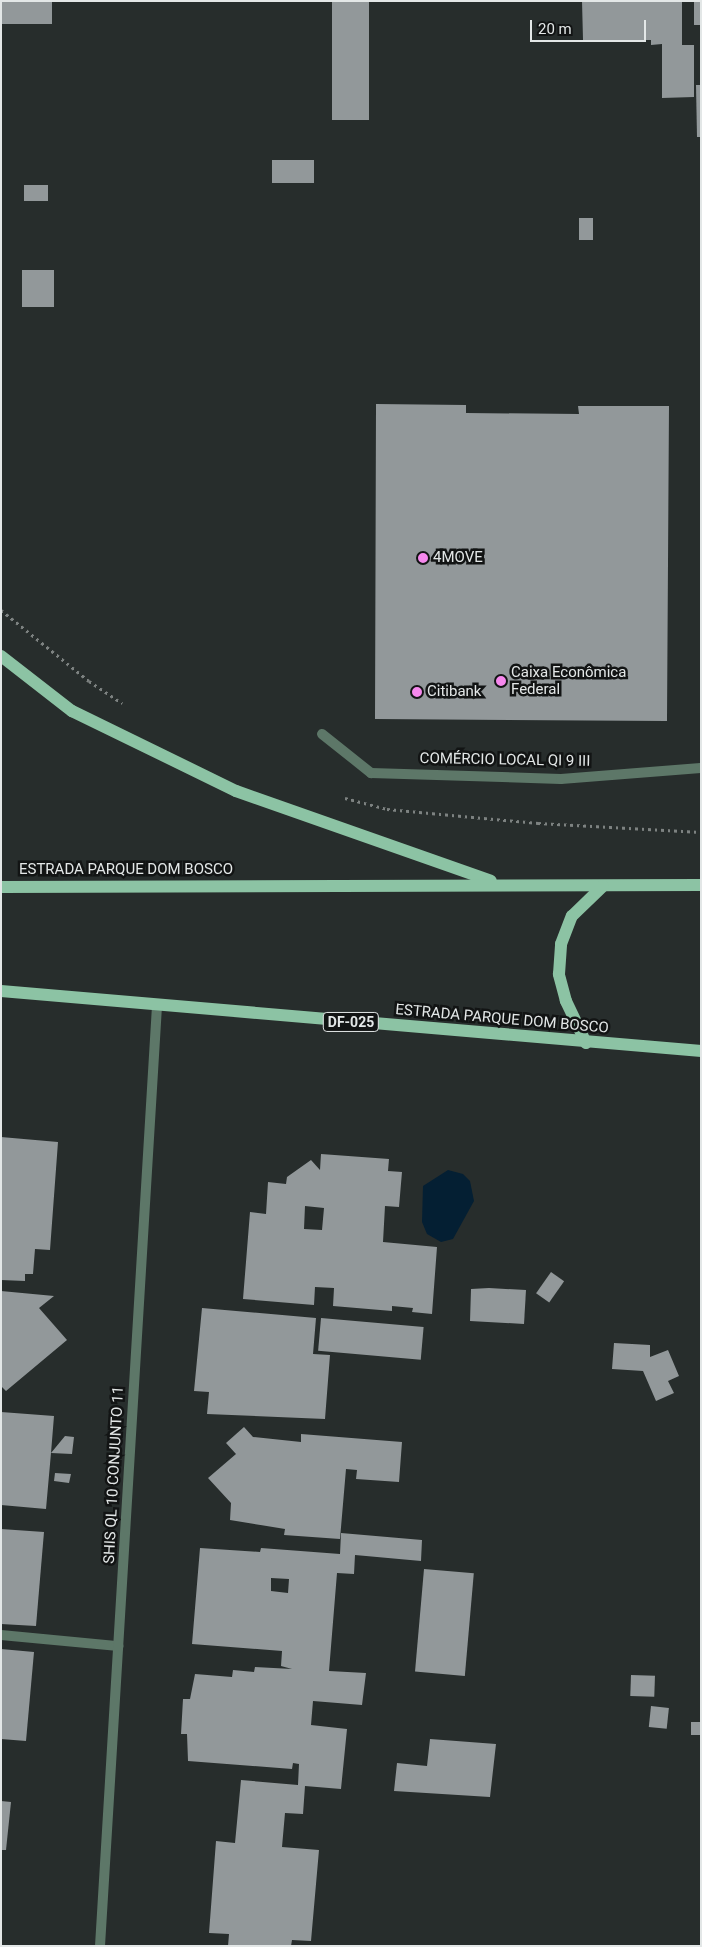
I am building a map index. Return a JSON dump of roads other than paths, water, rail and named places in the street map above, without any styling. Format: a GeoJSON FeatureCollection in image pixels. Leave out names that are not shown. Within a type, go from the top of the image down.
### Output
{"type":"FeatureCollection","features":[{"type":"Feature","properties":{"kind":"main road"},"geometry":{"type":"LineString","coordinates":[[1,656],[72,711],[236,791],[500,884]]}},
{"type":"Feature","properties":{"kind":"main road","name":"ESTRADA PARQUE DOM BOSCO"},"geometry":{"type":"LineString","coordinates":[[1,887],[500,884],[701,885]]}},
{"type":"Feature","properties":{"kind":"main road"},"geometry":{"type":"LineString","coordinates":[[586,1043],[566,1001],[560,974],[561,944],[572,916],[603,886]]}},
{"type":"Feature","properties":{"kind":"main road","name":"ESTRADA PARQUE DOM BOSCO"},"geometry":{"type":"LineString","coordinates":[[1,991],[701,1052]]}},
{"type":"Feature","properties":{"kind":"street","name":"COMÉRCIO LOCAL QI 9 III"},"geometry":{"type":"LineString","coordinates":[[322,734],[371,773],[561,779],[701,768]]}},
{"type":"Feature","properties":{"kind":"street","name":"SHIS QL 10 CONJUNTO 11"},"geometry":{"type":"LineString","coordinates":[[100,1946],[157,1005]]}},
{"type":"Feature","properties":{"kind":"street"},"geometry":{"type":"LineString","coordinates":[[1,1635],[118,1646]]}},
{"type":"Feature","properties":{"kind":"water"},"geometry":{"type":"Polygon","coordinates":[[[448,1170],[463,1174],[470,1181],[474,1201],[453,1239],[441,1242],[427,1234],[422,1222],[423,1186],[448,1170]]]}},
{"type":"Feature","properties":{"kind":"place","name":"4MOVE"},"geometry":{"type":"Point","coordinates":[423,558]}},
{"type":"Feature","properties":{"kind":"place","name":"Caixa Econômica Federal"},"geometry":{"type":"Point","coordinates":[501,681]}},
{"type":"Feature","properties":{"kind":"place","name":"Citibank"},"geometry":{"type":"Point","coordinates":[417,692]}}]}
